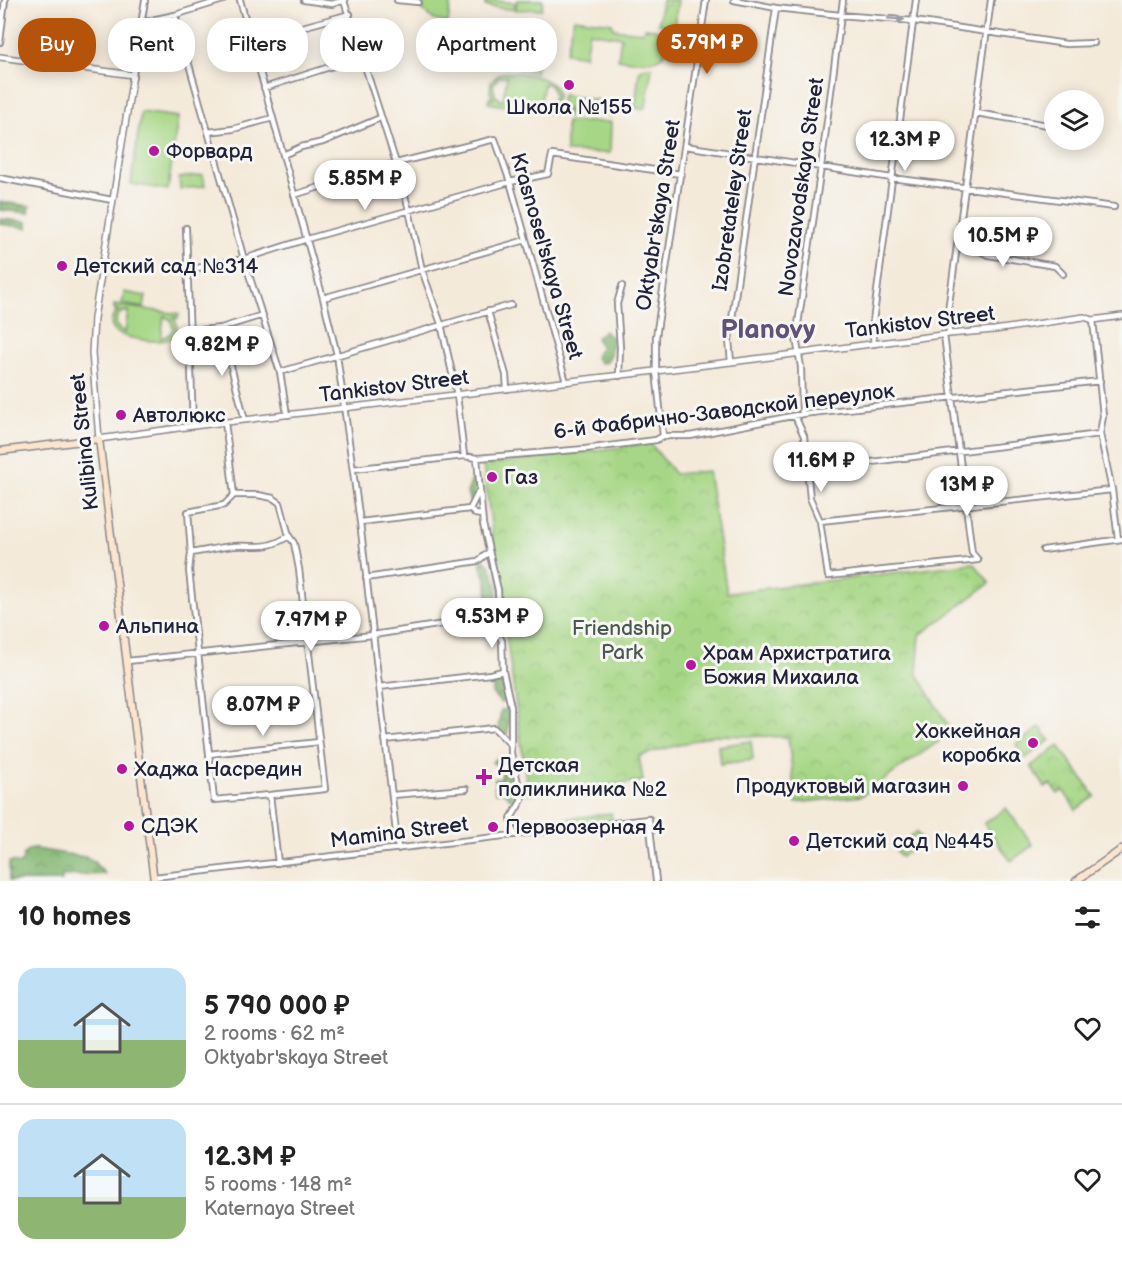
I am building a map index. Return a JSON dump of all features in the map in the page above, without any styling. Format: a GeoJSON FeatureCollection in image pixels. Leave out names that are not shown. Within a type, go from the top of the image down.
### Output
{"type":"FeatureCollection","features":[{"type":"Feature","properties":{"kind":"main road","name":"Tankistov Street"},"geometry":{"type":"LineString","coordinates":[[0,451],[99,439]]}},
{"type":"Feature","properties":{"kind":"main road","name":"Kulibina Street"},"geometry":{"type":"LineString","coordinates":[[99,439],[154,879]]}},
{"type":"Feature","properties":{"kind":"main road"},"geometry":{"type":"LineString","coordinates":[[1076,881],[1122,849]]}},
{"type":"Feature","properties":{"kind":"street"},"geometry":{"type":"LineString","coordinates":[[0,42],[5,0]]}},
{"type":"Feature","properties":{"kind":"street","name":"Kulibina Street"},"geometry":{"type":"LineString","coordinates":[[142,18],[144,0]]}},
{"type":"Feature","properties":{"kind":"street"},"geometry":{"type":"LineString","coordinates":[[161,18],[223,0]]}},
{"type":"Feature","properties":{"kind":"street"},"geometry":{"type":"LineString","coordinates":[[240,0],[245,18]]}},
{"type":"Feature","properties":{"kind":"street"},"geometry":{"type":"LineString","coordinates":[[304,0],[332,4],[345,0],[351,18]]}},
{"type":"Feature","properties":{"kind":"street"},"geometry":{"type":"LineString","coordinates":[[397,0],[418,2]]}},
{"type":"Feature","properties":{"kind":"street","name":"Oktyabr'skaya Street"},"geometry":{"type":"LineString","coordinates":[[663,436],[656,371],[656,337],[706,0]]}},
{"type":"Feature","properties":{"kind":"street"},"geometry":{"type":"LineString","coordinates":[[734,0],[776,8],[914,21],[1066,44],[1094,43]]}},
{"type":"Feature","properties":{"kind":"street","name":"Novozavodskaya Street"},"geometry":{"type":"LineString","coordinates":[[802,414],[801,367],[796,338],[822,167],[843,0]]}},
{"type":"Feature","properties":{"kind":"street"},"geometry":{"type":"LineString","coordinates":[[874,344],[873,329],[916,0]]}},
{"type":"Feature","properties":{"kind":"street"},"geometry":{"type":"LineString","coordinates":[[795,416],[804,436],[810,498],[820,521],[828,576],[978,560],[972,552],[947,334],[948,312],[991,0]]}},
{"type":"Feature","properties":{"kind":"street","name":"Izobretateley Street"},"geometry":{"type":"LineString","coordinates":[[731,362],[729,340],[776,8]]}},
{"type":"Feature","properties":{"kind":"street"},"geometry":{"type":"LineString","coordinates":[[308,25],[350,14]]}},
{"type":"Feature","properties":{"kind":"street"},"geometry":{"type":"LineString","coordinates":[[175,15],[244,260],[280,372],[287,415]]}},
{"type":"Feature","properties":{"kind":"street"},"geometry":{"type":"LineString","coordinates":[[0,57],[133,75]]}},
{"type":"Feature","properties":{"kind":"street"},"geometry":{"type":"LineString","coordinates":[[264,88],[320,70]]}},
{"type":"Feature","properties":{"kind":"street","name":"Kulibina Street"},"geometry":{"type":"LineString","coordinates":[[99,439],[92,353],[95,311],[134,72]]}},
{"type":"Feature","properties":{"kind":"street"},"geometry":{"type":"LineString","coordinates":[[260,72],[307,238],[337,355],[360,522],[398,849]]}},
{"type":"Feature","properties":{"kind":"street"},"geometry":{"type":"LineString","coordinates":[[366,72],[396,163],[410,210],[422,270],[441,324],[457,395],[464,456]]}},
{"type":"Feature","properties":{"kind":"street"},"geometry":{"type":"LineString","coordinates":[[976,113],[1044,124]]}},
{"type":"Feature","properties":{"kind":"street"},"geometry":{"type":"LineString","coordinates":[[208,132],[233,129],[273,118]]}},
{"type":"Feature","properties":{"kind":"street"},"geometry":{"type":"LineString","coordinates":[[283,155],[323,142],[380,118]]}},
{"type":"Feature","properties":{"kind":"street","name":"Krasnosel'skaya Street"},"geometry":{"type":"LineString","coordinates":[[396,163],[495,139],[510,182],[566,382]]}},
{"type":"Feature","properties":{"kind":"street"},"geometry":{"type":"LineString","coordinates":[[685,146],[892,178],[1114,207]]}},
{"type":"Feature","properties":{"kind":"street"},"geometry":{"type":"LineString","coordinates":[[187,270],[244,260],[307,238],[510,182],[548,174],[552,155],[681,174]]}},
{"type":"Feature","properties":{"kind":"street"},"geometry":{"type":"LineString","coordinates":[[294,195],[396,163]]}},
{"type":"Feature","properties":{"kind":"street"},"geometry":{"type":"LineString","coordinates":[[0,178],[112,200]]}},
{"type":"Feature","properties":{"kind":"street"},"geometry":{"type":"LineString","coordinates":[[186,228],[193,426]]}},
{"type":"Feature","properties":{"kind":"street"},"geometry":{"type":"LineString","coordinates":[[323,298],[526,240]]}},
{"type":"Feature","properties":{"kind":"street"},"geometry":{"type":"LineString","coordinates":[[958,240],[988,255],[1055,266],[1063,274]]}},
{"type":"Feature","properties":{"kind":"street"},"geometry":{"type":"LineString","coordinates":[[619,376],[620,347],[617,304],[621,286]]}},
{"type":"Feature","properties":{"kind":"street"},"geometry":{"type":"LineString","coordinates":[[280,372],[511,305]]}},
{"type":"Feature","properties":{"kind":"street"},"geometry":{"type":"LineString","coordinates":[[488,311],[506,375],[507,389]]}},
{"type":"Feature","properties":{"kind":"street"},"geometry":{"type":"LineString","coordinates":[[190,331],[221,328],[263,315]]}},
{"type":"Feature","properties":{"kind":"street","name":"Tankistov Street"},"geometry":{"type":"LineString","coordinates":[[99,439],[994,330],[1084,317],[1092,320],[1122,316]]}},
{"type":"Feature","properties":{"kind":"street"},"geometry":{"type":"LineString","coordinates":[[1043,550],[1120,539],[1100,434],[1103,416],[1092,320]]}},
{"type":"Feature","properties":{"kind":"street"},"geometry":{"type":"LineString","coordinates":[[221,328],[245,420]]}},
{"type":"Feature","properties":{"kind":"street","name":"6-й Фабрично-Заводской переулок"},"geometry":{"type":"LineString","coordinates":[[353,469],[464,456],[477,458],[585,449],[656,440],[663,436],[690,436],[802,414],[1100,381]]}},
{"type":"Feature","properties":{"kind":"street"},"geometry":{"type":"LineString","coordinates":[[225,422],[234,495]]}},
{"type":"Feature","properties":{"kind":"street"},"geometry":{"type":"LineString","coordinates":[[806,470],[1100,434]]}},
{"type":"Feature","properties":{"kind":"street"},"geometry":{"type":"LineString","coordinates":[[477,458],[482,515],[498,590],[500,614],[498,631],[502,641],[503,671],[511,707],[510,744],[522,800],[511,818],[514,835]]}},
{"type":"Feature","properties":{"kind":"street"},"geometry":{"type":"LineString","coordinates":[[470,509],[480,488]]}},
{"type":"Feature","properties":{"kind":"street"},"geometry":{"type":"LineString","coordinates":[[820,521],[1112,490]]}},
{"type":"Feature","properties":{"kind":"street"},"geometry":{"type":"LineString","coordinates":[[234,495],[258,495],[273,498],[280,503],[289,536],[296,552],[325,789],[214,800],[189,570],[191,553],[188,512],[224,505],[234,495]]}},
{"type":"Feature","properties":{"kind":"street"},"geometry":{"type":"LineString","coordinates":[[360,522],[470,509]]}},
{"type":"Feature","properties":{"kind":"street"},"geometry":{"type":"LineString","coordinates":[[470,509],[475,514],[482,515]]}},
{"type":"Feature","properties":{"kind":"street"},"geometry":{"type":"LineString","coordinates":[[191,553],[236,546],[246,548],[276,544],[289,536]]}},
{"type":"Feature","properties":{"kind":"street"},"geometry":{"type":"LineString","coordinates":[[366,578],[478,561],[489,552]]}},
{"type":"Feature","properties":{"kind":"street"},"geometry":{"type":"LineString","coordinates":[[127,661],[373,635],[476,620],[498,631]]}},
{"type":"Feature","properties":{"kind":"street"},"geometry":{"type":"LineString","coordinates":[[379,687],[503,671]]}},
{"type":"Feature","properties":{"kind":"street"},"geometry":{"type":"LineString","coordinates":[[385,740],[494,728],[510,744]]}},
{"type":"Feature","properties":{"kind":"street"},"geometry":{"type":"LineString","coordinates":[[209,754],[319,742]]}},
{"type":"Feature","properties":{"kind":"street"},"geometry":{"type":"LineString","coordinates":[[392,795],[466,789]]}},
{"type":"Feature","properties":{"kind":"street"},"geometry":{"type":"LineString","coordinates":[[270,795],[278,863]]}},
{"type":"Feature","properties":{"kind":"street","name":"Mamina Street"},"geometry":{"type":"LineString","coordinates":[[154,879],[649,819],[656,881]]}},
{"type":"Feature","properties":{"kind":"green space"},"geometry":{"type":"Polygon","coordinates":[[[424,0],[451,0],[449,18],[432,18],[423,10],[424,0]]]}},
{"type":"Feature","properties":{"kind":"green space"},"geometry":{"type":"Polygon","coordinates":[[[486,0],[516,3],[515,10],[485,6],[486,0]]]}},
{"type":"Feature","properties":{"kind":"green space"},"geometry":{"type":"Polygon","coordinates":[[[517,0],[543,0],[542,9],[516,10],[517,0]]]}},
{"type":"Feature","properties":{"kind":"green space"},"geometry":{"type":"Polygon","coordinates":[[[662,0],[678,0],[674,26],[658,24],[662,0]]]}},
{"type":"Feature","properties":{"kind":"green space"},"geometry":{"type":"Polygon","coordinates":[[[574,18],[612,23],[614,29],[642,32],[645,28],[655,29],[670,40],[668,49],[658,59],[650,61],[618,59],[621,37],[589,32],[585,56],[566,53],[574,18]]]}},
{"type":"Feature","properties":{"kind":"green space"},"geometry":{"type":"Polygon","coordinates":[[[652,67],[646,107],[635,108],[639,72],[643,68],[652,67]]]}},
{"type":"Feature","properties":{"kind":"green space"},"geometry":{"type":"Polygon","coordinates":[[[500,73],[532,75],[552,84],[557,91],[556,99],[549,109],[576,113],[575,118],[488,103],[489,98],[493,99],[490,92],[491,82],[500,73]],[[507,76],[499,77],[493,85],[495,95],[503,100],[507,76]],[[544,83],[540,107],[550,104],[554,96],[551,86],[544,83]]]}},
{"type":"Feature","properties":{"kind":"green space"},"geometry":{"type":"Polygon","coordinates":[[[562,95],[616,103],[614,116],[560,108],[562,95]]]}},
{"type":"Feature","properties":{"kind":"green space","name":"Форвард"},"geometry":{"type":"Polygon","coordinates":[[[141,112],[178,117],[168,190],[131,184],[141,112]]]}},
{"type":"Feature","properties":{"kind":"green space"},"geometry":{"type":"Polygon","coordinates":[[[566,122],[611,122],[610,153],[566,152],[566,122]]]}},
{"type":"Feature","properties":{"kind":"green space"},"geometry":{"type":"Polygon","coordinates":[[[203,175],[205,186],[180,189],[179,178],[203,175]]]}},
{"type":"Feature","properties":{"kind":"green space"},"geometry":{"type":"Polygon","coordinates":[[[0,202],[30,206],[29,213],[0,210],[0,202]]]}},
{"type":"Feature","properties":{"kind":"green space"},"geometry":{"type":"Polygon","coordinates":[[[0,219],[27,222],[27,228],[0,224],[0,219]]]}},
{"type":"Feature","properties":{"kind":"green space"},"geometry":{"type":"Polygon","coordinates":[[[124,292],[146,296],[144,308],[122,304],[124,292]]]}},
{"type":"Feature","properties":{"kind":"green space"},"geometry":{"type":"Polygon","coordinates":[[[114,305],[179,314],[178,318],[174,317],[177,332],[174,337],[163,341],[130,338],[113,329],[111,324],[118,310],[114,309],[114,305]],[[128,311],[120,313],[116,320],[117,327],[125,333],[128,311]],[[164,316],[161,338],[169,335],[173,329],[171,320],[164,316]]]}},
{"type":"Feature","properties":{"kind":"green space"},"geometry":{"type":"Polygon","coordinates":[[[604,331],[612,338],[610,356],[607,362],[600,363],[595,357],[601,346],[596,338],[604,331]]]}},
{"type":"Feature","properties":{"kind":"green space","name":"Friendship Park"},"geometry":{"type":"Polygon","coordinates":[[[650,443],[675,474],[708,471],[727,593],[974,563],[990,583],[920,635],[917,673],[952,732],[861,796],[796,803],[788,737],[714,735],[639,756],[643,781],[528,794],[483,465],[650,443]]]}},
{"type":"Feature","properties":{"kind":"green space"},"geometry":{"type":"Polygon","coordinates":[[[473,476],[478,487],[470,502],[467,493],[473,476]]]}},
{"type":"Feature","properties":{"kind":"green space"},"geometry":{"type":"Polygon","coordinates":[[[484,559],[492,569],[496,583],[495,610],[490,613],[497,617],[492,626],[481,621],[483,608],[488,608],[487,580],[481,567],[484,559]]]}},
{"type":"Feature","properties":{"kind":"green space"},"geometry":{"type":"Polygon","coordinates":[[[494,683],[502,684],[507,700],[501,703],[492,693],[494,683]]]}},
{"type":"Feature","properties":{"kind":"green space"},"geometry":{"type":"Polygon","coordinates":[[[501,710],[509,710],[507,736],[498,728],[501,710]]]}},
{"type":"Feature","properties":{"kind":"green space","name":"Хоккейная коробка"},"geometry":{"type":"Polygon","coordinates":[[[1040,727],[1050,740],[1026,758],[1016,745],[1040,727]]]}},
{"type":"Feature","properties":{"kind":"green space"},"geometry":{"type":"Polygon","coordinates":[[[751,741],[753,760],[720,764],[718,746],[751,741]]]}},
{"type":"Feature","properties":{"kind":"green space"},"geometry":{"type":"Polygon","coordinates":[[[1059,746],[1095,796],[1076,810],[1063,790],[1058,794],[1051,784],[1045,787],[1031,766],[1059,746]]]}},
{"type":"Feature","properties":{"kind":"green space"},"geometry":{"type":"Polygon","coordinates":[[[500,756],[506,758],[509,777],[517,790],[516,804],[503,792],[495,793],[495,779],[501,779],[502,769],[492,762],[500,756]]]}},
{"type":"Feature","properties":{"kind":"green space"},"geometry":{"type":"Polygon","coordinates":[[[1006,808],[1033,845],[1011,861],[984,824],[1006,808]]]}},
{"type":"Feature","properties":{"kind":"green space"},"geometry":{"type":"Polygon","coordinates":[[[611,813],[612,818],[608,822],[548,828],[543,822],[611,813]]]}},
{"type":"Feature","properties":{"kind":"green space"},"geometry":{"type":"Polygon","coordinates":[[[916,832],[923,841],[901,857],[894,848],[916,832]]]}},
{"type":"Feature","properties":{"kind":"green space"},"geometry":{"type":"Polygon","coordinates":[[[36,849],[85,857],[92,860],[105,874],[61,876],[62,881],[9,881],[9,862],[22,863],[23,856],[28,850],[36,849]]]}},
{"type":"Feature","properties":{"kind":"place","name":"Школа №155"},"geometry":{"type":"Point","coordinates":[569,85]}},
{"type":"Feature","properties":{"kind":"place","name":"Форвард"},"geometry":{"type":"Point","coordinates":[154,151]}},
{"type":"Feature","properties":{"kind":"place","name":"Детский сад №314"},"geometry":{"type":"Point","coordinates":[62,266]}},
{"type":"Feature","properties":{"kind":"place","name":"Автолюкс"},"geometry":{"type":"Point","coordinates":[121,415]}},
{"type":"Feature","properties":{"kind":"place","name":"Газ"},"geometry":{"type":"Point","coordinates":[492,477]}},
{"type":"Feature","properties":{"kind":"place","name":"Альпина"},"geometry":{"type":"Point","coordinates":[104,626]}},
{"type":"Feature","properties":{"kind":"place","name":"Храм Архистратига Божия Михаила"},"geometry":{"type":"Point","coordinates":[691,665]}},
{"type":"Feature","properties":{"kind":"place","name":"Хоккейная коробка"},"geometry":{"type":"Point","coordinates":[1033,743]}},
{"type":"Feature","properties":{"kind":"place","name":"Хаджа Насредин"},"geometry":{"type":"Point","coordinates":[122,769]}},
{"type":"Feature","properties":{"kind":"place","name":"Детская поликлиника №2"},"geometry":{"type":"Point","coordinates":[484,777]}},
{"type":"Feature","properties":{"kind":"place","name":"Продуктовый магазин"},"geometry":{"type":"Point","coordinates":[963,786]}},
{"type":"Feature","properties":{"kind":"place","name":"СДЭК"},"geometry":{"type":"Point","coordinates":[129,826]}},
{"type":"Feature","properties":{"kind":"place","name":"Первоозерная 4"},"geometry":{"type":"Point","coordinates":[493,827]}},
{"type":"Feature","properties":{"kind":"place","name":"Детский сад №445"},"geometry":{"type":"Point","coordinates":[794,841]}},
{"type":"Feature","properties":{"kind":"district","name":"Planovy"},"geometry":{"type":"Point","coordinates":[768,329]}}]}
